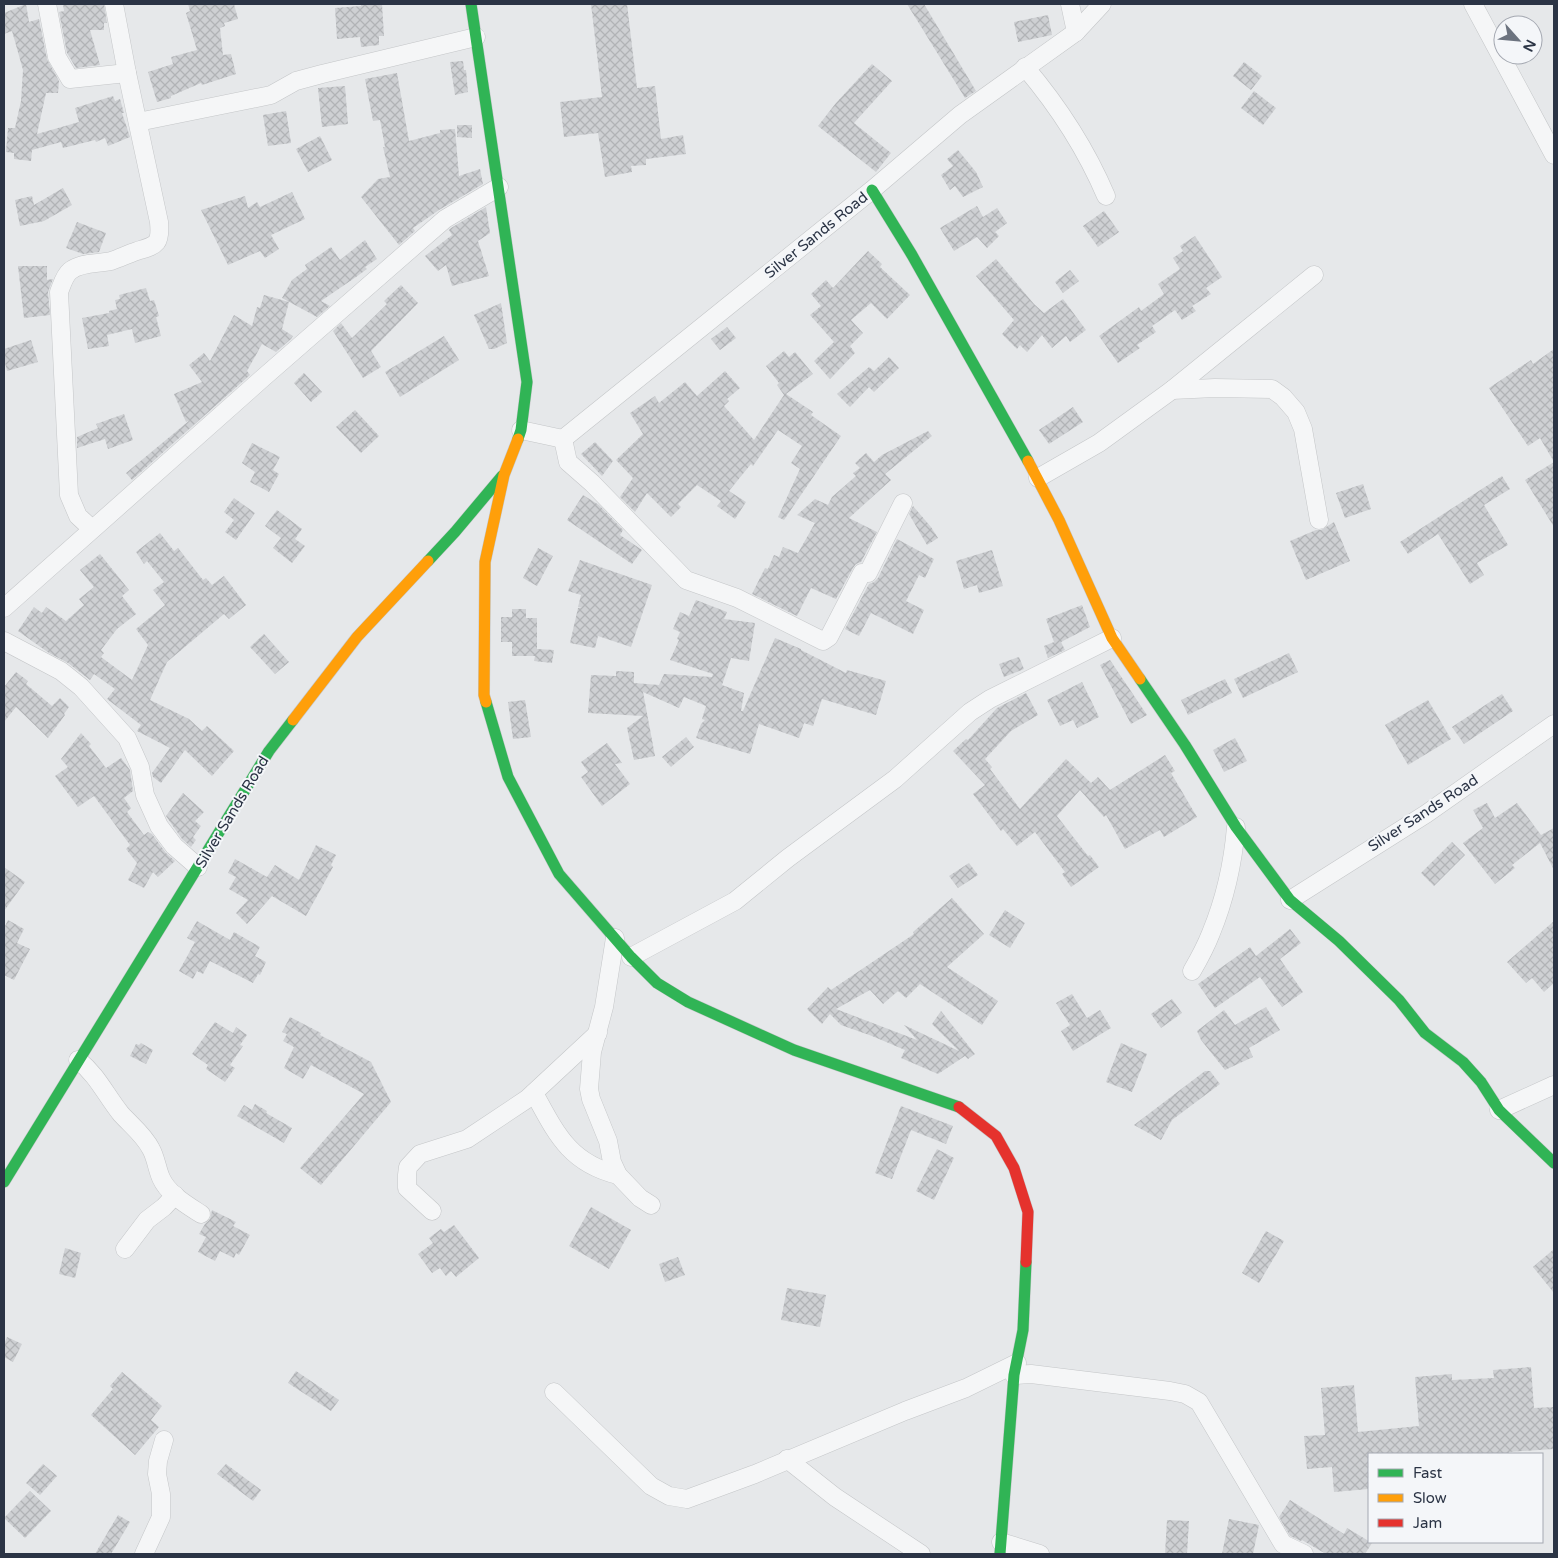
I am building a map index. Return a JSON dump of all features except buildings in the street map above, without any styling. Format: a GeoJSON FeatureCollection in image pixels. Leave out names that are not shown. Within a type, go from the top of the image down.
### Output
{"type":"FeatureCollection","features":[{"type":"Feature","properties":{"kind":"street"},"geometry":{"type":"LineString","coordinates":[[48,4],[57,57],[70,79],[127,73]]}},
{"type":"Feature","properties":{"kind":"street"},"geometry":{"type":"LineString","coordinates":[[92,529],[78,516],[69,495],[59,292],[64,279],[70,271],[80,266],[111,260],[151,248],[157,242],[160,234],[114,4]]}},
{"type":"Feature","properties":{"kind":"street"},"geometry":{"type":"LineString","coordinates":[[471,4],[527,382],[521,430],[504,475],[485,562],[484,695],[508,777],[559,874],[631,957],[657,983],[688,1002],[794,1050],[961,1108],[996,1136],[1014,1168],[1028,1212],[1023,1330],[1015,1369],[1000,1548],[1040,1554]]}},
{"type":"Feature","properties":{"kind":"street"},"geometry":{"type":"LineString","coordinates":[[1070,4],[1076,32]]}},
{"type":"Feature","properties":{"kind":"street","name":"Silver Sands Road"},"geometry":{"type":"LineString","coordinates":[[563,439],[872,190],[960,115],[1076,32],[1102,4]]}},
{"type":"Feature","properties":{"kind":"street"},"geometry":{"type":"LineString","coordinates":[[1473,4],[1554,155]]}},
{"type":"Feature","properties":{"kind":"street"},"geometry":{"type":"LineString","coordinates":[[138,122],[271,95],[296,81],[476,38]]}},
{"type":"Feature","properties":{"kind":"street"},"geometry":{"type":"LineString","coordinates":[[1025,67],[1045,90],[1079,143],[1095,171],[1106,196]]}},
{"type":"Feature","properties":{"kind":"street"},"geometry":{"type":"LineString","coordinates":[[4,608],[445,219],[498,188]]}},
{"type":"Feature","properties":{"kind":"street"},"geometry":{"type":"LineString","coordinates":[[872,190],[912,254],[1038,478],[1112,638],[1185,746],[1236,827],[1290,900],[1339,941],[1399,1000],[1425,1033],[1463,1062],[1481,1082],[1499,1110],[1554,1163]]}},
{"type":"Feature","properties":{"kind":"street"},"geometry":{"type":"LineString","coordinates":[[1038,478],[1099,443],[1172,390],[1314,275]]}},
{"type":"Feature","properties":{"kind":"street"},"geometry":{"type":"LineString","coordinates":[[1172,390],[1272,388],[1283,397],[1296,412],[1303,429],[1319,520]]}},
{"type":"Feature","properties":{"kind":"street"},"geometry":{"type":"LineString","coordinates":[[521,430],[563,439],[568,462],[686,580],[737,598],[823,641],[829,637],[835,627],[862,573],[868,573],[903,502]]}},
{"type":"Feature","properties":{"kind":"street","name":"Silver Sands Road"},"geometry":{"type":"LineString","coordinates":[[4,1182],[269,751],[357,637],[455,532],[504,475]]}},
{"type":"Feature","properties":{"kind":"street"},"geometry":{"type":"LineString","coordinates":[[631,957],[735,901],[788,858],[895,779],[970,712],[990,699],[1112,638]]}},
{"type":"Feature","properties":{"kind":"street"},"geometry":{"type":"LineString","coordinates":[[4,641],[68,676],[81,687],[127,738],[140,767],[145,795],[159,826],[174,846],[198,867]]}},
{"type":"Feature","properties":{"kind":"street","name":"Silver Sands Road"},"geometry":{"type":"LineString","coordinates":[[1290,900],[1426,814],[1554,724]]}},
{"type":"Feature","properties":{"kind":"street"},"geometry":{"type":"LineString","coordinates":[[1192,971],[1211,935],[1220,908],[1234,854],[1236,827]]}},
{"type":"Feature","properties":{"kind":"street"},"geometry":{"type":"LineString","coordinates":[[615,938],[604,1007],[592,1052],[589,1089],[608,1142],[612,1162],[618,1175],[640,1198],[651,1205]]}},
{"type":"Feature","properties":{"kind":"street"},"geometry":{"type":"LineString","coordinates":[[432,1211],[407,1188],[408,1167],[420,1154],[467,1138],[528,1099],[598,1033]]}},
{"type":"Feature","properties":{"kind":"street"},"geometry":{"type":"LineString","coordinates":[[78,1060],[90,1070],[102,1085],[109,1099],[142,1136],[151,1149],[161,1179],[175,1196],[201,1214]]}},
{"type":"Feature","properties":{"kind":"street"},"geometry":{"type":"LineString","coordinates":[[1499,1110],[1554,1084]]}},
{"type":"Feature","properties":{"kind":"street"},"geometry":{"type":"LineString","coordinates":[[534,1093],[556,1132],[568,1147],[590,1166],[618,1175]]}},
{"type":"Feature","properties":{"kind":"street"},"geometry":{"type":"LineString","coordinates":[[125,1249],[147,1220],[175,1196]]}},
{"type":"Feature","properties":{"kind":"street"},"geometry":{"type":"LineString","coordinates":[[554,1392],[651,1486],[669,1496],[687,1499],[755,1474],[905,1411],[1015,1369],[1031,1374],[1185,1394],[1199,1402],[1283,1544],[1304,1554]]}},
{"type":"Feature","properties":{"kind":"street"},"geometry":{"type":"LineString","coordinates":[[144,1554],[161,1517],[161,1494],[157,1474],[158,1461],[164,1440]]}},
{"type":"Feature","properties":{"kind":"street"},"geometry":{"type":"LineString","coordinates":[[787,1459],[835,1497],[920,1554]]}},
{"type":"Feature","properties":{"kind":"traffic: fast"},"geometry":{"type":"LineString","coordinates":[[471,4],[527,382],[521,430],[518,439]]}},
{"type":"Feature","properties":{"kind":"traffic: fast"},"geometry":{"type":"LineString","coordinates":[[872,190],[912,255],[1028,461]]}},
{"type":"Feature","properties":{"kind":"traffic: fast"},"geometry":{"type":"LineString","coordinates":[[428,561],[502,476]]}},
{"type":"Feature","properties":{"kind":"traffic: fast"},"geometry":{"type":"LineString","coordinates":[[1140,679],[1185,745],[1236,827],[1290,900],[1339,941],[1399,1000],[1425,1033],[1463,1062],[1481,1082],[1499,1110],[1554,1163]]}},
{"type":"Feature","properties":{"kind":"traffic: fast"},"geometry":{"type":"LineString","coordinates":[[486,702],[508,777],[559,874],[631,957],[657,983],[688,1002],[794,1050],[959,1107]]}},
{"type":"Feature","properties":{"kind":"traffic: fast"},"geometry":{"type":"LineString","coordinates":[[4,1182],[269,751],[293,720]]}},
{"type":"Feature","properties":{"kind":"traffic: fast"},"geometry":{"type":"LineString","coordinates":[[1000,1554],[1014,1375],[1023,1330],[1026,1262]]}},
{"type":"Feature","properties":{"kind":"traffic: slow"},"geometry":{"type":"LineString","coordinates":[[486,702],[484,695],[485,562],[504,475],[518,439]]}},
{"type":"Feature","properties":{"kind":"traffic: slow"},"geometry":{"type":"LineString","coordinates":[[1028,461],[1059,520],[1112,638],[1140,679]]}},
{"type":"Feature","properties":{"kind":"traffic: slow"},"geometry":{"type":"LineString","coordinates":[[293,720],[357,637],[428,561]]}},
{"type":"Feature","properties":{"kind":"traffic: jam"},"geometry":{"type":"LineString","coordinates":[[959,1107],[996,1136],[1014,1168],[1028,1212],[1026,1262]]}}]}
